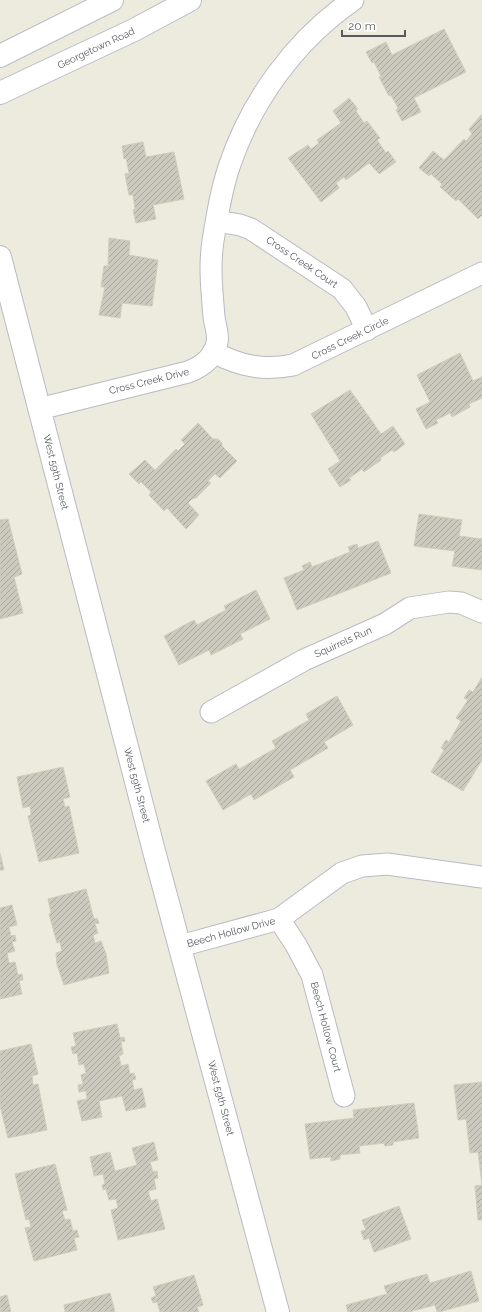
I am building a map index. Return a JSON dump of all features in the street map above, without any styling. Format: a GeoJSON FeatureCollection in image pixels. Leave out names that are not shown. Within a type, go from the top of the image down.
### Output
{"type":"FeatureCollection","features":[{"type":"Feature","properties":{"kind":"street"},"geometry":{"type":"LineString","coordinates":[[0,56],[112,0]]}},
{"type":"Feature","properties":{"kind":"street","name":"Georgetown Road"},"geometry":{"type":"LineString","coordinates":[[0,93],[134,30],[190,0]]}},
{"type":"Feature","properties":{"kind":"street","name":"Cross Creek Drive"},"geometry":{"type":"LineString","coordinates":[[39,409],[188,372],[202,365],[213,352],[217,344],[218,333],[214,319],[211,260],[221,193],[229,166],[248,121],[278,72],[310,36],[353,0]]}},
{"type":"Feature","properties":{"kind":"street","name":"Cross Creek Court"},"geometry":{"type":"LineString","coordinates":[[217,222],[240,224],[251,229],[336,284],[356,307],[368,330]]}},
{"type":"Feature","properties":{"kind":"street","name":"West 59th Street"},"geometry":{"type":"LineString","coordinates":[[0,258],[180,946],[278,1312]]}},
{"type":"Feature","properties":{"kind":"street","name":"Cross Creek Circle"},"geometry":{"type":"LineString","coordinates":[[213,352],[231,362],[248,366],[275,368],[293,364],[310,358],[482,273]]}},
{"type":"Feature","properties":{"kind":"street","name":"Squirrels Run"},"geometry":{"type":"LineString","coordinates":[[212,712],[304,660],[385,624],[410,608],[449,602],[461,604],[482,612]]}},
{"type":"Feature","properties":{"kind":"street","name":"Beech Hollow Drive"},"geometry":{"type":"LineString","coordinates":[[180,946],[279,919],[342,873],[362,866],[387,864],[482,877]]}},
{"type":"Feature","properties":{"kind":"street","name":"Beech Hollow Court"},"geometry":{"type":"LineString","coordinates":[[279,919],[296,945],[312,975],[344,1096]]}},
{"type":"Feature","properties":{"kind":"building"},"geometry":{"type":"Polygon","coordinates":[[[444,29],[466,72],[414,98],[421,112],[402,121],[396,110],[398,108],[391,95],[389,96],[379,77],[381,76],[374,62],[372,63],[366,52],[386,42],[392,55],[444,29]]]}},
{"type":"Feature","properties":{"kind":"building"},"geometry":{"type":"Polygon","coordinates":[[[349,98],[358,109],[356,111],[364,123],[367,121],[380,138],[377,140],[386,153],[388,151],[396,162],[379,174],[369,163],[346,180],[344,177],[336,183],[339,188],[321,202],[288,158],[308,145],[311,149],[319,143],[317,140],[341,123],[333,111],[349,98]]]}},
{"type":"Feature","properties":{"kind":"building"},"geometry":{"type":"Polygon","coordinates":[[[482,114],[482,215],[478,219],[458,199],[456,201],[440,187],[442,184],[431,174],[429,176],[419,168],[433,151],[444,160],[464,139],[466,141],[472,134],[469,129],[482,114]]]}},
{"type":"Feature","properties":{"kind":"building"},"geometry":{"type":"Polygon","coordinates":[[[143,142],[146,157],[174,152],[184,199],[153,205],[156,219],[136,223],[133,210],[135,209],[133,195],[129,195],[125,174],[129,173],[126,158],[124,159],[122,146],[143,142]]]}},
{"type":"Feature","properties":{"kind":"building"},"geometry":{"type":"Polygon","coordinates":[[[109,238],[130,241],[129,255],[158,260],[152,306],[122,303],[120,318],[99,315],[105,287],[101,287],[104,266],[108,266],[109,238]]]}},
{"type":"Feature","properties":{"kind":"building"},"geometry":{"type":"Polygon","coordinates":[[[460,353],[473,381],[482,377],[482,398],[469,404],[470,407],[452,417],[450,413],[436,420],[438,423],[426,429],[416,409],[430,402],[417,375],[460,353]]]}},
{"type":"Feature","properties":{"kind":"building"},"geometry":{"type":"Polygon","coordinates":[[[350,390],[381,434],[393,426],[405,444],[394,452],[392,450],[380,458],[381,460],[364,472],[362,469],[349,478],[351,480],[340,487],[328,469],[340,461],[311,414],[350,390]]]}},
{"type":"Feature","properties":{"kind":"building"},"geometry":{"type":"Polygon","coordinates":[[[198,423],[213,439],[218,439],[222,443],[222,446],[237,461],[220,478],[215,474],[208,481],[211,483],[196,498],[192,499],[188,503],[199,515],[186,529],[167,508],[164,511],[149,495],[151,492],[141,482],[139,484],[129,474],[145,460],[155,470],[176,449],[178,451],[185,444],[181,440],[198,423]]]}},
{"type":"Feature","properties":{"kind":"building"},"geometry":{"type":"Polygon","coordinates":[[[419,514],[462,520],[459,536],[482,539],[482,570],[452,566],[455,551],[414,546],[419,514]]]}},
{"type":"Feature","properties":{"kind":"building"},"geometry":{"type":"Polygon","coordinates":[[[8,519],[22,574],[14,577],[23,613],[0,619],[0,520],[8,519]]]}},
{"type":"Feature","properties":{"kind":"building"},"geometry":{"type":"Polygon","coordinates":[[[378,541],[391,573],[297,610],[284,578],[304,570],[302,566],[310,562],[312,567],[350,552],[348,547],[357,544],[358,548],[378,541]]]}},
{"type":"Feature","properties":{"kind":"building"},"geometry":{"type":"Polygon","coordinates":[[[256,590],[270,619],[240,634],[243,639],[211,655],[209,650],[179,665],[164,636],[194,620],[197,625],[226,610],[224,606],[256,590]]]}},
{"type":"Feature","properties":{"kind":"building"},"geometry":{"type":"Polygon","coordinates":[[[482,677],[482,760],[463,791],[431,772],[444,750],[441,748],[446,740],[449,742],[461,721],[456,718],[468,700],[464,698],[469,690],[473,692],[482,677]]]}},
{"type":"Feature","properties":{"kind":"building"},"geometry":{"type":"Polygon","coordinates":[[[337,696],[353,725],[324,742],[328,748],[290,770],[294,777],[254,800],[251,794],[223,810],[206,781],[236,764],[239,769],[276,748],[272,741],[309,720],[306,714],[337,696]]]}},
{"type":"Feature","properties":{"kind":"building"},"geometry":{"type":"Polygon","coordinates":[[[63,767],[70,797],[63,799],[65,807],[69,806],[79,853],[39,862],[28,816],[31,815],[30,806],[23,808],[17,777],[63,767]]]}},
{"type":"Feature","properties":{"kind":"building"},"geometry":{"type":"Polygon","coordinates":[[[0,853],[4,870],[0,870],[0,853]]]}},
{"type":"Feature","properties":{"kind":"building"},"geometry":{"type":"Polygon","coordinates":[[[86,889],[94,919],[97,918],[99,923],[95,924],[98,933],[93,935],[95,943],[101,941],[106,954],[109,973],[64,985],[57,965],[56,953],[62,951],[60,942],[57,943],[49,914],[51,913],[48,899],[86,889]]]}},
{"type":"Feature","properties":{"kind":"building"},"geometry":{"type":"Polygon","coordinates":[[[12,905],[17,925],[9,927],[11,936],[15,935],[16,941],[12,942],[15,951],[7,953],[9,963],[15,962],[18,975],[22,974],[23,980],[19,981],[22,994],[0,999],[0,908],[12,905]]]}},
{"type":"Feature","properties":{"kind":"building"},"geometry":{"type":"Polygon","coordinates":[[[117,1024],[120,1038],[124,1037],[125,1041],[121,1042],[123,1054],[119,1056],[121,1066],[128,1064],[130,1074],[134,1073],[136,1079],[132,1080],[134,1090],[142,1088],[146,1107],[126,1111],[122,1096],[99,1101],[102,1117],[82,1121],[77,1101],[87,1099],[86,1091],[79,1092],[78,1085],[83,1084],[81,1075],[86,1073],[84,1064],[79,1065],[77,1053],[73,1054],[71,1047],[76,1046],[73,1033],[117,1024]]]}},
{"type":"Feature","properties":{"kind":"building"},"geometry":{"type":"Polygon","coordinates":[[[31,1044],[38,1074],[32,1076],[33,1085],[38,1084],[47,1130],[8,1138],[0,1106],[0,1051],[31,1044]]]}},
{"type":"Feature","properties":{"kind":"building"},"geometry":{"type":"Polygon","coordinates":[[[482,1082],[482,1185],[478,1152],[470,1153],[466,1119],[458,1120],[454,1085],[482,1082]]]}},
{"type":"Feature","properties":{"kind":"building"},"geometry":{"type":"Polygon","coordinates":[[[414,1103],[419,1138],[393,1142],[393,1145],[385,1146],[384,1143],[359,1146],[360,1153],[340,1155],[340,1159],[331,1161],[331,1157],[310,1159],[305,1124],[354,1118],[353,1110],[414,1103]]]}},
{"type":"Feature","properties":{"kind":"building"},"geometry":{"type":"Polygon","coordinates":[[[154,1142],[158,1160],[150,1162],[153,1172],[157,1171],[158,1178],[154,1179],[156,1189],[148,1191],[151,1201],[157,1199],[165,1229],[118,1240],[111,1210],[118,1208],[116,1199],[109,1200],[106,1189],[103,1190],[102,1185],[105,1184],[103,1174],[94,1176],[90,1157],[110,1152],[115,1171],[137,1165],[132,1148],[154,1142]]]}},
{"type":"Feature","properties":{"kind":"building"},"geometry":{"type":"Polygon","coordinates":[[[55,1164],[67,1210],[62,1211],[65,1220],[70,1219],[73,1231],[77,1230],[79,1237],[74,1238],[77,1250],[34,1261],[25,1228],[31,1227],[29,1219],[26,1220],[15,1174],[55,1164]]]}},
{"type":"Feature","properties":{"kind":"building"},"geometry":{"type":"Polygon","coordinates":[[[482,1185],[482,1220],[478,1220],[475,1186],[482,1185]]]}},
{"type":"Feature","properties":{"kind":"building"},"geometry":{"type":"Polygon","coordinates":[[[399,1206],[411,1239],[374,1252],[369,1238],[364,1240],[361,1231],[366,1230],[362,1220],[399,1206]]]}},
{"type":"Feature","properties":{"kind":"building"},"geometry":{"type":"Polygon","coordinates":[[[471,1271],[479,1301],[439,1312],[437,1312],[435,1305],[409,1312],[348,1312],[346,1305],[387,1294],[384,1286],[427,1274],[430,1283],[471,1271]]]}},
{"type":"Feature","properties":{"kind":"building"},"geometry":{"type":"Polygon","coordinates":[[[194,1275],[203,1305],[197,1307],[199,1312],[160,1312],[157,1302],[153,1303],[151,1298],[156,1296],[153,1287],[194,1275]]]}},
{"type":"Feature","properties":{"kind":"building"},"geometry":{"type":"Polygon","coordinates":[[[110,1293],[115,1312],[65,1312],[64,1305],[110,1293]]]}},
{"type":"Feature","properties":{"kind":"building"},"geometry":{"type":"Polygon","coordinates":[[[7,1295],[11,1312],[0,1312],[0,1297],[7,1295]]]}}]}
